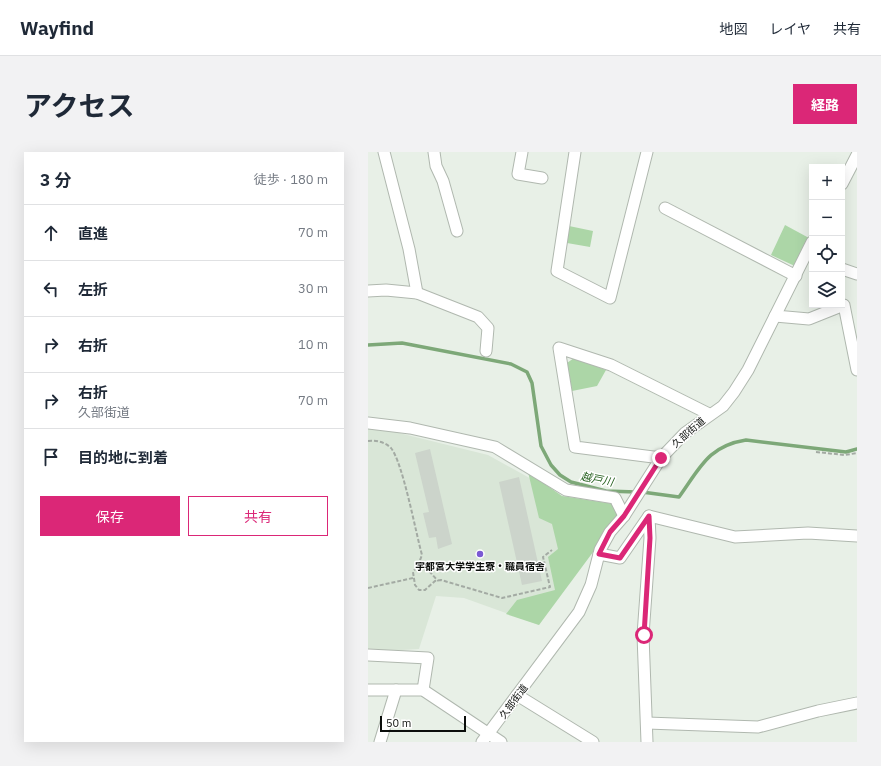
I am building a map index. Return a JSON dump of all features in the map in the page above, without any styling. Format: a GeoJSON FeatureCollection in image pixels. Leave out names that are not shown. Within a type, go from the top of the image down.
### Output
{"type":"FeatureCollection","features":[{"type":"Feature","properties":{"kind":"street"},"geometry":{"type":"LineString","coordinates":[[384,152],[409,249],[417,293]]}},
{"type":"Feature","properties":{"kind":"street"},"geometry":{"type":"LineString","coordinates":[[434,152],[436,166],[443,181],[457,231]]}},
{"type":"Feature","properties":{"kind":"street"},"geometry":{"type":"LineString","coordinates":[[522,152],[518,174],[542,178]]}},
{"type":"Feature","properties":{"kind":"street"},"geometry":{"type":"LineString","coordinates":[[575,152],[557,271],[610,298],[647,152]]}},
{"type":"Feature","properties":{"kind":"street"},"geometry":{"type":"LineString","coordinates":[[845,178],[857,155]]}},
{"type":"Feature","properties":{"kind":"street"},"geometry":{"type":"LineString","coordinates":[[665,208],[796,276]]}},
{"type":"Feature","properties":{"kind":"street","name":"久部街道"},"geometry":{"type":"LineString","coordinates":[[485,738],[579,612],[591,585],[599,554],[610,532],[624,516],[661,458],[685,433],[708,414],[723,406],[734,392],[796,276],[808,257]]}},
{"type":"Feature","properties":{"kind":"street"},"geometry":{"type":"LineString","coordinates":[[845,270],[857,274]]}},
{"type":"Feature","properties":{"kind":"street"},"geometry":{"type":"LineString","coordinates":[[368,291],[386,290],[417,293],[478,317],[488,328],[486,351]]}},
{"type":"Feature","properties":{"kind":"street"},"geometry":{"type":"LineString","coordinates":[[775,316],[809,319],[844,305],[857,370]]}},
{"type":"Feature","properties":{"kind":"street"},"geometry":{"type":"LineString","coordinates":[[661,458],[574,447],[560,348],[611,365],[708,414]]}},
{"type":"Feature","properties":{"kind":"street"},"geometry":{"type":"LineString","coordinates":[[368,423],[410,428],[495,447],[566,490],[615,498],[624,516]]}},
{"type":"Feature","properties":{"kind":"street"},"geometry":{"type":"LineString","coordinates":[[649,516],[735,537],[808,533],[857,536]]}},
{"type":"Feature","properties":{"kind":"street"},"geometry":{"type":"LineString","coordinates":[[599,554],[620,558],[649,516]]}},
{"type":"Feature","properties":{"kind":"street"},"geometry":{"type":"LineString","coordinates":[[647,742],[644,635],[650,538],[649,516]]}},
{"type":"Feature","properties":{"kind":"street"},"geometry":{"type":"LineString","coordinates":[[368,655],[428,658],[423,690]]}},
{"type":"Feature","properties":{"kind":"street"},"geometry":{"type":"LineString","coordinates":[[368,690],[423,690],[485,738],[501,742]]}},
{"type":"Feature","properties":{"kind":"street"},"geometry":{"type":"LineString","coordinates":[[380,742],[396,690]]}},
{"type":"Feature","properties":{"kind":"street"},"geometry":{"type":"LineString","coordinates":[[517,696],[593,742]]}},
{"type":"Feature","properties":{"kind":"street"},"geometry":{"type":"LineString","coordinates":[[647,723],[758,727],[818,711],[857,703]]}},
{"type":"Feature","properties":{"kind":"path"},"geometry":{"type":"LineString","coordinates":[[368,441],[382,442],[390,447],[396,456],[422,556],[418,566],[413,572],[415,585],[419,590],[425,590],[428,585],[438,580]]}},
{"type":"Feature","properties":{"kind":"path"},"geometry":{"type":"LineString","coordinates":[[816,452],[846,455],[857,453]]}},
{"type":"Feature","properties":{"kind":"path"},"geometry":{"type":"LineString","coordinates":[[418,566],[429,571],[438,580],[502,598],[550,587],[543,557],[552,550]]}},
{"type":"Feature","properties":{"kind":"path"},"geometry":{"type":"LineString","coordinates":[[368,588],[413,578]]}},
{"type":"Feature","properties":{"kind":"shaded area","name":"宇都宮大学学生寮・職員宿舎"},"geometry":{"type":"Polygon","coordinates":[[[368,428],[387,430],[488,455],[562,496],[620,505],[539,625],[464,598],[436,596],[419,649],[368,652],[368,428]]]}},
{"type":"Feature","properties":{"kind":"green space"},"geometry":{"type":"Polygon","coordinates":[[[785,225],[809,238],[797,267],[771,255],[785,225]]]}},
{"type":"Feature","properties":{"kind":"green space"},"geometry":{"type":"Polygon","coordinates":[[[569,226],[593,231],[590,247],[567,243],[569,226]]]}},
{"type":"Feature","properties":{"kind":"green space"},"geometry":{"type":"Polygon","coordinates":[[[574,358],[606,370],[597,386],[572,391],[567,363],[574,358]]]}},
{"type":"Feature","properties":{"kind":"green space"},"geometry":{"type":"Polygon","coordinates":[[[528,472],[562,496],[620,505],[622,513],[539,625],[506,614],[517,600],[555,590],[548,557],[558,549],[552,524],[539,518],[528,472]]]}},
{"type":"Feature","properties":{"kind":"building"},"geometry":{"type":"Polygon","coordinates":[[[430,449],[452,544],[438,549],[436,537],[429,538],[423,513],[429,512],[415,453],[430,449]]]}},
{"type":"Feature","properties":{"kind":"building"},"geometry":{"type":"Polygon","coordinates":[[[519,477],[542,581],[522,585],[499,482],[519,477]]]}},
{"type":"Feature","properties":{"kind":"waterway","name":"越戸川"},"geometry":{"type":"LineString","coordinates":[[368,345],[402,343],[511,364],[527,372],[532,383],[541,446],[551,465],[560,475],[571,482],[606,491],[636,492]]}},
{"type":"Feature","properties":{"kind":"waterway","name":"越戸川"},"geometry":{"type":"LineString","coordinates":[[642,492],[679,497],[699,468],[714,453],[722,447],[746,440],[846,452],[857,449]]}},
{"type":"Feature","properties":{"kind":"place","name":"宇都宮大学学生寮・職員宿舎"},"geometry":{"type":"Point","coordinates":[480,554]}},
{"type":"Feature","properties":{"kind":"route"},"geometry":{"type":"LineString","coordinates":[[644,635],[650,538],[649,516],[620,558],[599,554],[610,532],[624,516],[661,458]]}}]}
